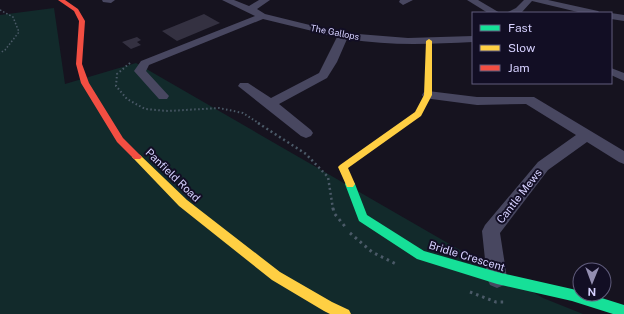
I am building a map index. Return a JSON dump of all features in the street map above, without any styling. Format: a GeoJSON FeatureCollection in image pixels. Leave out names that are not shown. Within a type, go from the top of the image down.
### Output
{"type":"FeatureCollection","features":[{"type":"Feature","properties":{"kind":"main road","name":"Panfield Road"},"geometry":{"type":"LineString","coordinates":[[61,0],[76,10],[82,21],[79,64],[85,83],[120,140],[183,203],[276,276],[328,307],[344,314]]}},
{"type":"Feature","properties":{"kind":"main road","name":"Bridle Crescent"},"geometry":{"type":"LineString","coordinates":[[429,41],[428,95],[418,114],[343,167],[363,218],[421,255],[497,278],[572,295],[624,311]]}},
{"type":"Feature","properties":{"kind":"street"},"geometry":{"type":"LineString","coordinates":[[106,0],[111,0]]}},
{"type":"Feature","properties":{"kind":"street","name":"The Gallops"},"geometry":{"type":"LineString","coordinates":[[226,0],[250,9],[262,16],[342,36],[386,40],[429,41],[472,39]]}},
{"type":"Feature","properties":{"kind":"street"},"geometry":{"type":"LineString","coordinates":[[250,9],[266,0]]}},
{"type":"Feature","properties":{"kind":"street"},"geometry":{"type":"LineString","coordinates":[[471,0],[493,12]]}},
{"type":"Feature","properties":{"kind":"street"},"geometry":{"type":"LineString","coordinates":[[513,12],[518,10],[529,0]]}},
{"type":"Feature","properties":{"kind":"street"},"geometry":{"type":"LineString","coordinates":[[536,0],[590,12]]}},
{"type":"Feature","properties":{"kind":"street"},"geometry":{"type":"LineString","coordinates":[[163,96],[140,71],[145,63],[262,16]]}},
{"type":"Feature","properties":{"kind":"street"},"geometry":{"type":"LineString","coordinates":[[612,16],[624,18]]}},
{"type":"Feature","properties":{"kind":"street"},"geometry":{"type":"LineString","coordinates":[[270,104],[323,75],[331,62],[342,36]]}},
{"type":"Feature","properties":{"kind":"street"},"geometry":{"type":"LineString","coordinates":[[612,71],[624,77]]}},
{"type":"Feature","properties":{"kind":"street"},"geometry":{"type":"LineString","coordinates":[[244,86],[270,104],[306,134]]}},
{"type":"Feature","properties":{"kind":"street"},"geometry":{"type":"LineString","coordinates":[[428,95],[477,101],[528,100],[624,158]]}},
{"type":"Feature","properties":{"kind":"street","name":"Cantle Mews"},"geometry":{"type":"LineString","coordinates":[[497,278],[491,231],[542,166],[587,135]]}},
{"type":"Feature","properties":{"kind":"path"},"geometry":{"type":"LineString","coordinates":[[0,10],[14,17],[19,32],[5,50],[0,53]]}},
{"type":"Feature","properties":{"kind":"path"},"geometry":{"type":"LineString","coordinates":[[130,63],[117,74],[116,86],[127,99],[145,109],[168,111],[220,108],[243,112],[306,154],[328,177],[334,213],[355,238],[380,258],[402,266]]}},
{"type":"Feature","properties":{"kind":"path"},"geometry":{"type":"LineString","coordinates":[[467,291],[496,302],[510,302]]}},
{"type":"Feature","properties":{"kind":"green space"},"geometry":{"type":"Polygon","coordinates":[[[54,8],[65,84],[136,63],[543,298],[583,314],[0,314],[0,15],[54,8]]]}},
{"type":"Feature","properties":{"kind":"building"},"geometry":{"type":"Polygon","coordinates":[[[204,14],[220,23],[177,41],[162,31],[204,14]]]}},
{"type":"Feature","properties":{"kind":"building"},"geometry":{"type":"Polygon","coordinates":[[[137,37],[141,40],[137,42],[141,45],[131,49],[122,42],[137,37]]]}},
{"type":"Feature","properties":{"kind":"traffic: fast"},"geometry":{"type":"LineString","coordinates":[[350,184],[363,218],[421,255],[497,278],[572,295],[624,311]]}},
{"type":"Feature","properties":{"kind":"traffic: slow"},"geometry":{"type":"LineString","coordinates":[[350,184],[343,167],[418,114],[428,95],[429,41]]}},
{"type":"Feature","properties":{"kind":"traffic: slow"},"geometry":{"type":"LineString","coordinates":[[137,157],[183,203],[276,276],[328,307],[345,314]]}},
{"type":"Feature","properties":{"kind":"traffic: jam"},"geometry":{"type":"LineString","coordinates":[[61,0],[76,10],[82,21],[79,64],[85,83],[120,140],[137,157]]}}]}
